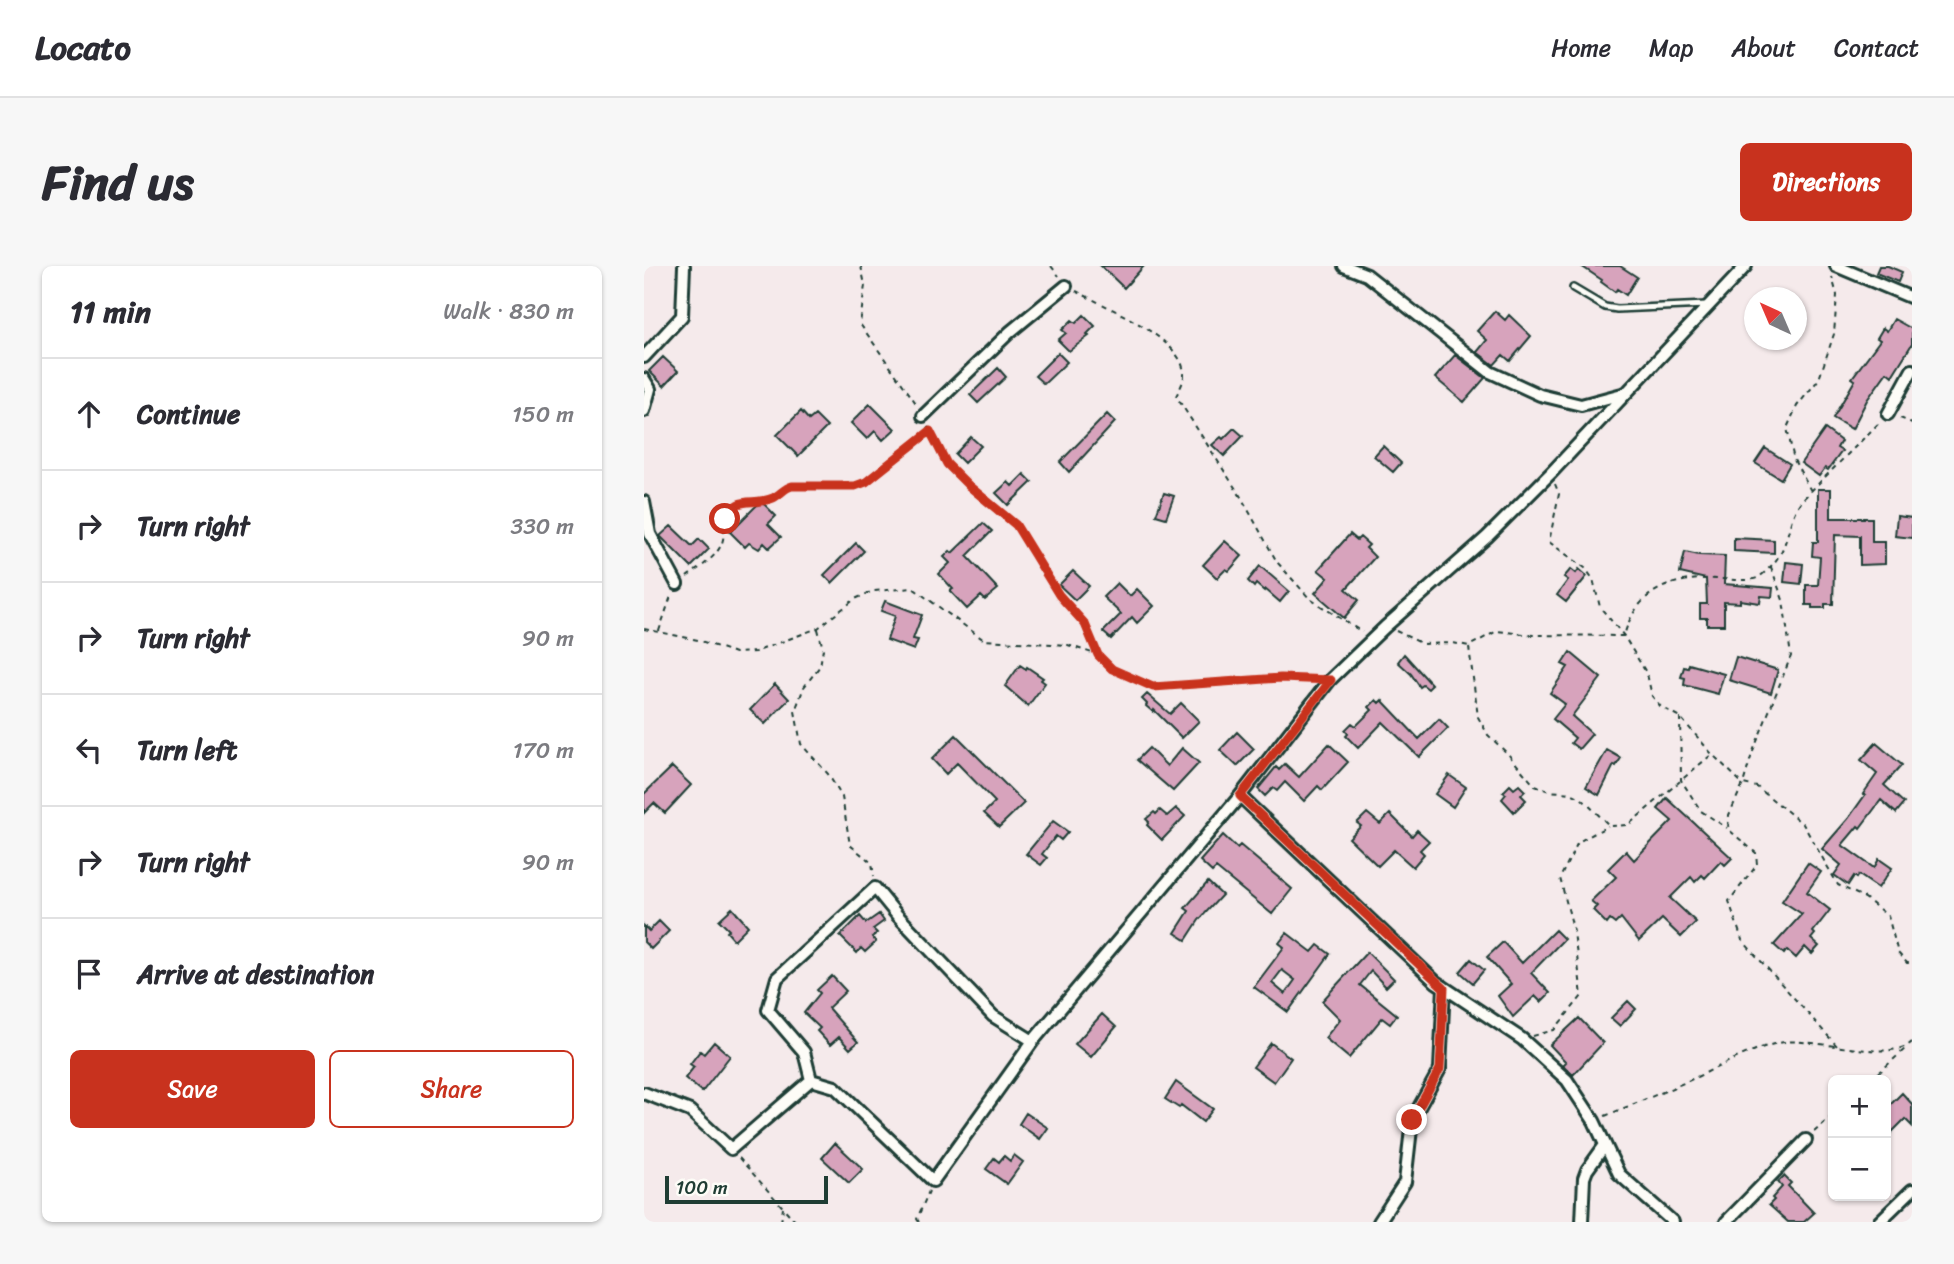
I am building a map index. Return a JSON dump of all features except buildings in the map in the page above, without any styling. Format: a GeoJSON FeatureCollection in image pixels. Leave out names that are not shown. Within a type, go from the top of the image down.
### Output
{"type":"FeatureCollection","features":[{"type":"Feature","properties":{"kind":"street"},"geometry":{"type":"LineString","coordinates":[[644,357],[682,316],[684,266]]}},
{"type":"Feature","properties":{"kind":"street"},"geometry":{"type":"LineString","coordinates":[[1344,266],[1367,275],[1490,372],[1540,394],[1581,405],[1626,393]]}},
{"type":"Feature","properties":{"kind":"street"},"geometry":{"type":"LineString","coordinates":[[811,1080],[835,1087],[933,1181],[1033,1041],[1240,796],[1331,680],[1385,627],[1487,537],[1746,266]]}},
{"type":"Feature","properties":{"kind":"street"},"geometry":{"type":"LineString","coordinates":[[1834,271],[1912,298]]}},
{"type":"Feature","properties":{"kind":"street"},"geometry":{"type":"LineString","coordinates":[[923,416],[1010,332],[1066,286]]}},
{"type":"Feature","properties":{"kind":"street"},"geometry":{"type":"LineString","coordinates":[[1888,414],[1912,370]]}},
{"type":"Feature","properties":{"kind":"street"},"geometry":{"type":"LineString","coordinates":[[644,379],[650,389],[644,411]]}},
{"type":"Feature","properties":{"kind":"street"},"geometry":{"type":"LineString","coordinates":[[644,502],[650,534],[677,584]]}},
{"type":"Feature","properties":{"kind":"street"},"geometry":{"type":"LineString","coordinates":[[1240,796],[1444,988],[1522,1039],[1567,1080],[1594,1121],[1619,1174],[1673,1222]]}},
{"type":"Feature","properties":{"kind":"street"},"geometry":{"type":"LineString","coordinates":[[811,1080],[804,1052],[768,1010],[777,978],[875,888],[897,915],[993,1016],[1033,1041]]}},
{"type":"Feature","properties":{"kind":"street"},"geometry":{"type":"LineString","coordinates":[[1379,1222],[1405,1182],[1412,1120],[1440,1069],[1444,988]]}},
{"type":"Feature","properties":{"kind":"street"},"geometry":{"type":"LineString","coordinates":[[644,1093],[690,1111],[731,1149],[811,1080]]}},
{"type":"Feature","properties":{"kind":"street"},"geometry":{"type":"LineString","coordinates":[[1726,1222],[1806,1140]]}},
{"type":"Feature","properties":{"kind":"street"},"geometry":{"type":"LineString","coordinates":[[1582,1222],[1584,1178],[1605,1145]]}},
{"type":"Feature","properties":{"kind":"street"},"geometry":{"type":"LineString","coordinates":[[1879,1222],[1912,1190]]}},
{"type":"Feature","properties":{"kind":"lane"},"geometry":{"type":"LineString","coordinates":[[1573,288],[1605,307],[1617,309],[1710,304]]}},
{"type":"Feature","properties":{"kind":"path"},"geometry":{"type":"LineString","coordinates":[[861,266],[865,285],[860,324],[918,405],[947,464],[1016,525],[1059,595],[1085,624],[1098,655],[1112,669],[1153,687],[1281,678],[1331,680]]}},
{"type":"Feature","properties":{"kind":"path"},"geometry":{"type":"LineString","coordinates":[[1051,266],[1066,286],[1161,338],[1182,361],[1184,377],[1176,396],[1241,497],[1277,562],[1310,599],[1374,639]]}},
{"type":"Feature","properties":{"kind":"path"},"geometry":{"type":"LineString","coordinates":[[1811,491],[1794,460],[1787,428],[1797,406],[1819,379],[1834,334],[1837,295],[1834,271]]}},
{"type":"Feature","properties":{"kind":"path"},"geometry":{"type":"LineString","coordinates":[[1624,636],[1628,619],[1648,596],[1663,585],[1689,579],[1756,578],[1771,566],[1782,552],[1794,511],[1888,414],[1912,423]]}},
{"type":"Feature","properties":{"kind":"path"},"geometry":{"type":"LineString","coordinates":[[659,632],[667,603],[677,584],[705,565],[721,547],[725,519],[731,508],[738,503],[775,498],[792,486],[855,486],[866,482],[930,431]]}},
{"type":"Feature","properties":{"kind":"path"},"geometry":{"type":"LineString","coordinates":[[1551,473],[1559,494],[1549,542],[1584,568],[1593,579],[1600,607],[1624,636],[1647,674],[1652,696],[1661,708],[1680,717],[1743,784],[1757,787],[1803,824],[1838,884],[1865,898],[1888,916],[1898,953],[1912,963]]}},
{"type":"Feature","properties":{"kind":"path"},"geometry":{"type":"LineString","coordinates":[[1728,829],[1729,815],[1791,656],[1783,600],[1771,566]]}},
{"type":"Feature","properties":{"kind":"path"},"geometry":{"type":"LineString","coordinates":[[644,629],[698,640],[735,653],[755,652],[818,628],[855,599],[873,591],[913,588],[984,640],[1068,645],[1098,655]]}},
{"type":"Feature","properties":{"kind":"path"},"geometry":{"type":"LineString","coordinates":[[1385,627],[1423,644],[1453,643],[1469,646],[1497,631],[1533,635],[1624,636]]}},
{"type":"Feature","properties":{"kind":"path"},"geometry":{"type":"LineString","coordinates":[[818,628],[823,649],[820,666],[804,687],[795,711],[800,744],[828,774],[842,797],[850,845],[872,863],[875,888]]}},
{"type":"Feature","properties":{"kind":"path"},"geometry":{"type":"LineString","coordinates":[[1469,646],[1478,717],[1488,735],[1535,786],[1549,791],[1571,793],[1581,798],[1610,826]]}},
{"type":"Feature","properties":{"kind":"path"},"geometry":{"type":"LineString","coordinates":[[1680,717],[1681,780],[1701,811],[1756,853],[1757,865],[1730,901],[1742,940],[1837,1046]]}},
{"type":"Feature","properties":{"kind":"path"},"geometry":{"type":"LineString","coordinates":[[1522,1039],[1554,1030],[1582,996],[1574,932],[1560,878],[1578,842],[1610,826],[1628,825],[1712,754]]}},
{"type":"Feature","properties":{"kind":"path"},"geometry":{"type":"LineString","coordinates":[[1594,1121],[1731,1060],[1783,1042],[1874,1051],[1908,1046]]}},
{"type":"Feature","properties":{"kind":"path"},"geometry":{"type":"LineString","coordinates":[[1876,1075],[1912,1042]]}},
{"type":"Feature","properties":{"kind":"path"},"geometry":{"type":"LineString","coordinates":[[1806,1140],[1828,1120]]}},
{"type":"Feature","properties":{"kind":"path"},"geometry":{"type":"LineString","coordinates":[[731,1149],[796,1222]]}},
{"type":"Feature","properties":{"kind":"path"},"geometry":{"type":"LineString","coordinates":[[919,1222],[917,1219],[933,1181]]}},
{"type":"Feature","properties":{"kind":"path"},"geometry":{"type":"LineString","coordinates":[[781,1222],[783,1207]]}},
{"type":"Feature","properties":{"kind":"route"},"geometry":{"type":"LineString","coordinates":[[725,519],[731,508],[738,503],[775,498],[792,486],[855,486],[866,482],[930,431],[947,464],[1016,525],[1059,595],[1085,624],[1098,655],[1112,669],[1153,687],[1281,678],[1331,680],[1240,796],[1444,988],[1440,1069],[1412,1120]]}}]}
